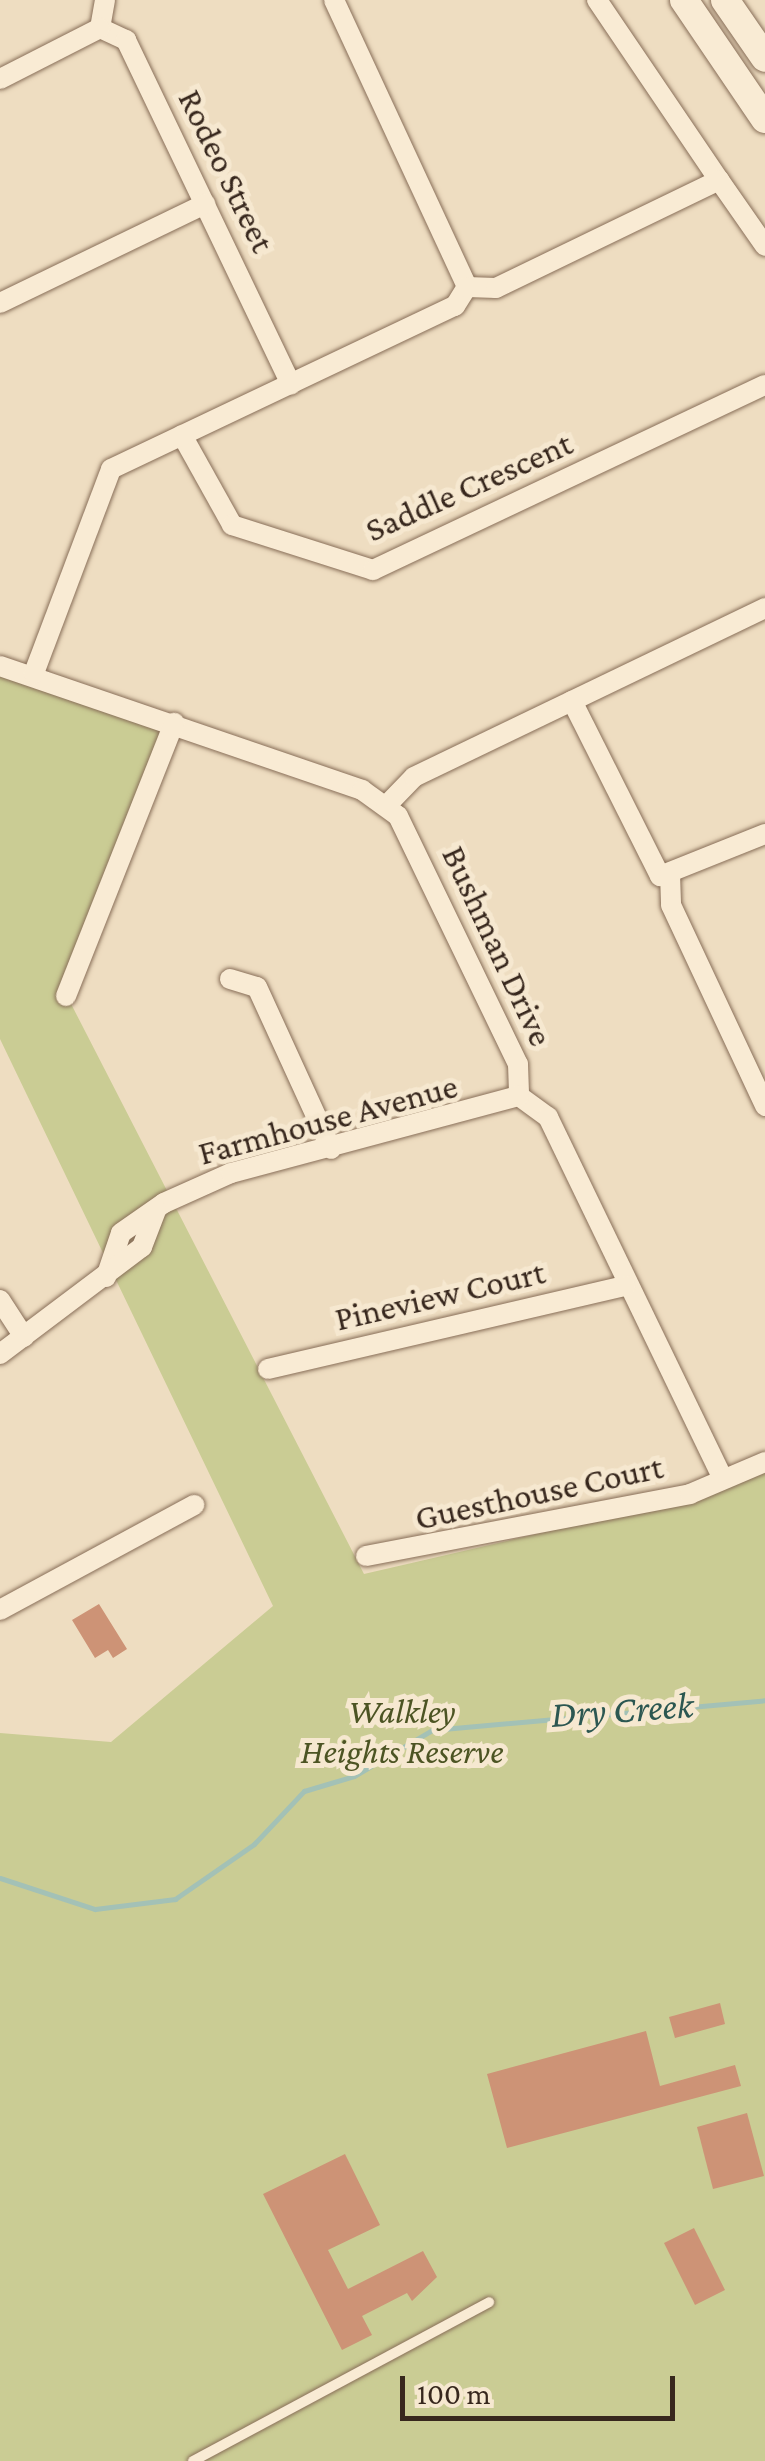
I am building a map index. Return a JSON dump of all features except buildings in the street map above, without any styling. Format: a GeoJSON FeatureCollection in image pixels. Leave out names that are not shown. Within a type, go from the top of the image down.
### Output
{"type":"FeatureCollection","features":[{"type":"Feature","properties":{"kind":"main road"},"geometry":{"type":"LineString","coordinates":[[684,0],[761,110]]}},
{"type":"Feature","properties":{"kind":"main road"},"geometry":{"type":"LineString","coordinates":[[726,0],[765,58]]}},
{"type":"Feature","properties":{"kind":"street"},"geometry":{"type":"LineString","coordinates":[[0,80],[100,28],[105,0]]}},
{"type":"Feature","properties":{"kind":"street"},"geometry":{"type":"LineString","coordinates":[[334,0],[467,286]]}},
{"type":"Feature","properties":{"kind":"street"},"geometry":{"type":"LineString","coordinates":[[597,0],[765,246]]}},
{"type":"Feature","properties":{"kind":"street","name":"Rodeo Street"},"geometry":{"type":"LineString","coordinates":[[100,28],[126,40],[291,384]]}},
{"type":"Feature","properties":{"kind":"street"},"geometry":{"type":"LineString","coordinates":[[467,286],[496,288],[718,180]]}},
{"type":"Feature","properties":{"kind":"street"},"geometry":{"type":"LineString","coordinates":[[0,303],[205,204]]}},
{"type":"Feature","properties":{"kind":"street"},"geometry":{"type":"LineString","coordinates":[[34,673],[110,469],[455,306],[467,286]]}},
{"type":"Feature","properties":{"kind":"street","name":"Saddle Crescent"},"geometry":{"type":"LineString","coordinates":[[182,436],[232,526],[373,570],[765,385]]}},
{"type":"Feature","properties":{"kind":"street"},"geometry":{"type":"LineString","coordinates":[[0,666],[34,673],[174,723],[386,806],[414,778],[765,608]]}},
{"type":"Feature","properties":{"kind":"street"},"geometry":{"type":"LineString","coordinates":[[572,702],[644,854],[660,876],[765,834]]}},
{"type":"Feature","properties":{"kind":"street"},"geometry":{"type":"LineString","coordinates":[[66,996],[174,723]]}},
{"type":"Feature","properties":{"kind":"street","name":"Bushman Drive"},"geometry":{"type":"LineString","coordinates":[[386,806],[414,844],[518,1064],[518,1096],[548,1117],[626,1286],[723,1479]]}},
{"type":"Feature","properties":{"kind":"street"},"geometry":{"type":"LineString","coordinates":[[670,874],[671,905],[765,1106]]}},
{"type":"Feature","properties":{"kind":"street"},"geometry":{"type":"LineString","coordinates":[[230,979],[257,987],[332,1149]]}},
{"type":"Feature","properties":{"kind":"street","name":"Farmhouse Avenue"},"geometry":{"type":"LineString","coordinates":[[0,1354],[106,1277],[148,1238],[156,1210],[231,1173],[518,1096]]}},
{"type":"Feature","properties":{"kind":"street","name":"Pineview Court"},"geometry":{"type":"LineString","coordinates":[[268,1370],[626,1286]]}},
{"type":"Feature","properties":{"kind":"street"},"geometry":{"type":"LineString","coordinates":[[0,1300],[24,1338]]}},
{"type":"Feature","properties":{"kind":"street","name":"Guesthouse Court"},"geometry":{"type":"LineString","coordinates":[[366,1556],[690,1494],[765,1462]]}},
{"type":"Feature","properties":{"kind":"street"},"geometry":{"type":"LineString","coordinates":[[0,1610],[194,1505]]}},
{"type":"Feature","properties":{"kind":"lane"},"geometry":{"type":"LineString","coordinates":[[193,2461],[489,2302]]}},
{"type":"Feature","properties":{"kind":"green space","name":"Walkley Heights Reserve"},"geometry":{"type":"Polygon","coordinates":[[[0,669],[174,723],[67,996],[364,1574],[696,1497],[765,1467],[765,2461],[0,2461],[0,1733],[111,1742],[273,1606],[0,1039],[0,669]]]}},
{"type":"Feature","properties":{"kind":"waterway","name":"Dry Creek"},"geometry":{"type":"LineString","coordinates":[[0,1878],[95,1909],[175,1899],[254,1844],[304,1791],[354,1776],[432,1730],[765,1700]]}}]}
